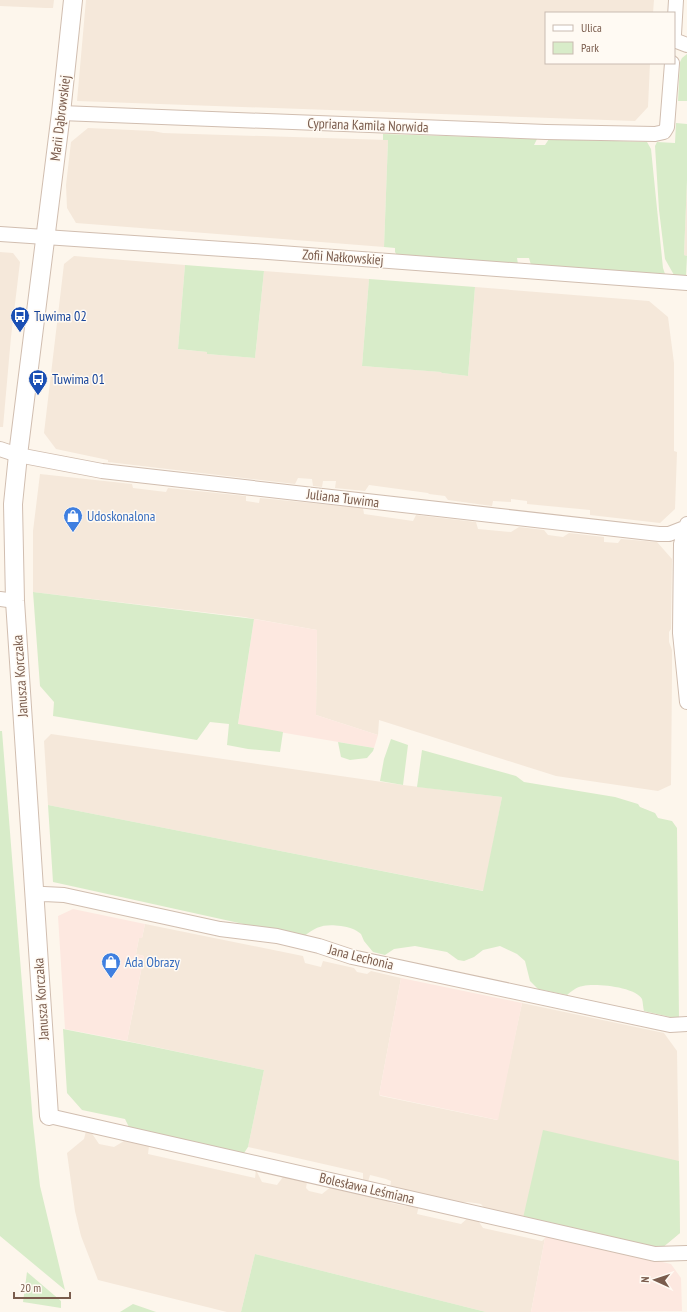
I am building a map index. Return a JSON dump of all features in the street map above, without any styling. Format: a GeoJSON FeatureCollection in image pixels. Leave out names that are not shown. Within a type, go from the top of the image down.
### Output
{"type":"FeatureCollection","features":[{"type":"Feature","properties":{"kind":"street","name":"Marii Dąbrowskiej"},"geometry":{"type":"LineString","coordinates":[[46,236],[62,113],[73,0]]}},
{"type":"Feature","properties":{"kind":"street"},"geometry":{"type":"LineString","coordinates":[[675,17],[676,0]]}},
{"type":"Feature","properties":{"kind":"street"},"geometry":{"type":"LineString","coordinates":[[675,40],[687,45]]}},
{"type":"Feature","properties":{"kind":"street","name":"Cypriana Kamila Norwida"},"geometry":{"type":"LineString","coordinates":[[62,113],[546,132],[661,133],[666,130],[668,123],[672,64]]}},
{"type":"Feature","properties":{"kind":"street","name":"Zofii Nałkowskiej"},"geometry":{"type":"LineString","coordinates":[[0,234],[253,251],[687,284]]}},
{"type":"Feature","properties":{"kind":"street","name":"Janusza Korczaka"},"geometry":{"type":"LineString","coordinates":[[46,236],[18,455],[13,504],[13,526],[7,600],[34,895],[48,1116]]}},
{"type":"Feature","properties":{"kind":"street"},"geometry":{"type":"LineString","coordinates":[[687,284],[687,292]]}},
{"type":"Feature","properties":{"kind":"street","name":"Juliana Tuwima"},"geometry":{"type":"LineString","coordinates":[[0,449],[18,455],[102,471],[659,534],[669,534],[687,526]]}},
{"type":"Feature","properties":{"kind":"street"},"geometry":{"type":"LineString","coordinates":[[687,526],[681,544],[680,633],[687,702]]}},
{"type":"Feature","properties":{"kind":"street","name":"Jana Lechonia"},"geometry":{"type":"LineString","coordinates":[[34,895],[64,895],[220,929],[277,936],[319,946],[352,957],[670,1025],[687,1024]]}},
{"type":"Feature","properties":{"kind":"street","name":"Bolesława Leśmiana"},"geometry":{"type":"LineString","coordinates":[[48,1116],[655,1254],[687,1253]]}},
{"type":"Feature","properties":{"kind":"shaded area"},"geometry":{"type":"Polygon","coordinates":[[[0,0],[54,0],[53,8],[46,8],[0,6],[0,0]]]}},
{"type":"Feature","properties":{"kind":"shaded area"},"geometry":{"type":"Polygon","coordinates":[[[86,0],[654,0],[653,12],[545,12],[545,64],[650,64],[648,107],[635,121],[77,101],[86,0]]]}},
{"type":"Feature","properties":{"kind":"shaded area"},"geometry":{"type":"Polygon","coordinates":[[[88,128],[153,131],[163,133],[388,140],[384,247],[76,223],[67,208],[66,185],[71,142],[88,128]]]}},
{"type":"Feature","properties":{"kind":"shaded area"},"geometry":{"type":"Polygon","coordinates":[[[687,180],[687,256],[684,255],[687,180]]]}},
{"type":"Feature","properties":{"kind":"shaded area"},"geometry":{"type":"Polygon","coordinates":[[[0,252],[13,253],[20,262],[11,337],[3,427],[0,427],[0,252]]]}},
{"type":"Feature","properties":{"kind":"shaded area"},"geometry":{"type":"Polygon","coordinates":[[[74,256],[185,265],[178,349],[207,352],[207,354],[255,358],[264,271],[369,279],[362,366],[442,372],[468,376],[475,287],[649,301],[668,317],[674,363],[674,451],[677,452],[675,509],[660,523],[590,515],[590,510],[527,504],[527,501],[511,499],[511,502],[493,501],[492,506],[448,500],[445,496],[428,493],[369,485],[365,491],[335,488],[336,481],[323,481],[322,487],[313,486],[312,479],[298,478],[295,484],[108,462],[108,460],[56,449],[44,433],[64,264],[74,256]]]}},
{"type":"Feature","properties":{"kind":"shaded area"},"geometry":{"type":"Polygon","coordinates":[[[40,474],[132,484],[133,488],[166,492],[168,488],[246,496],[246,501],[259,503],[260,498],[363,508],[364,514],[413,521],[416,515],[476,522],[478,529],[511,532],[519,527],[544,530],[548,535],[563,537],[569,533],[604,537],[604,542],[618,543],[621,539],[657,542],[672,559],[671,629],[669,632],[669,642],[672,650],[671,785],[658,791],[556,776],[379,720],[378,735],[316,715],[317,630],[244,617],[33,592],[33,531],[40,474]]]}},
{"type":"Feature","properties":{"kind":"shaded area"},"geometry":{"type":"Polygon","coordinates":[[[254,619],[317,630],[316,715],[378,735],[374,748],[238,725],[254,619]]]}},
{"type":"Feature","properties":{"kind":"shaded area"},"geometry":{"type":"Polygon","coordinates":[[[51,734],[403,785],[502,797],[484,891],[48,805],[44,741],[51,734]]]}},
{"type":"Feature","properties":{"kind":"shaded area"},"geometry":{"type":"Polygon","coordinates":[[[73,909],[145,924],[142,938],[139,938],[136,954],[144,956],[127,1041],[65,1029],[58,916],[73,909]]]}},
{"type":"Feature","properties":{"kind":"shaded area"},"geometry":{"type":"Polygon","coordinates":[[[145,924],[303,956],[305,963],[321,967],[323,961],[354,968],[357,972],[367,974],[371,971],[401,978],[379,1095],[381,1096],[497,1120],[522,1003],[664,1033],[677,1051],[680,1233],[662,1248],[486,1210],[481,1204],[468,1202],[457,1203],[390,1188],[391,1181],[386,1179],[370,1175],[368,1182],[363,1181],[363,1173],[248,1147],[264,1070],[127,1041],[144,956],[136,954],[139,938],[142,938],[145,924]]]}},
{"type":"Feature","properties":{"kind":"shaded area"},"geometry":{"type":"Polygon","coordinates":[[[401,978],[522,1003],[498,1120],[379,1095],[401,978]]]}},
{"type":"Feature","properties":{"kind":"shaded area"},"geometry":{"type":"Polygon","coordinates":[[[86,1131],[91,1132],[99,1144],[114,1147],[124,1141],[149,1146],[148,1154],[255,1178],[256,1170],[262,1182],[277,1185],[283,1177],[307,1182],[306,1188],[309,1191],[322,1194],[332,1186],[387,1198],[391,1203],[406,1206],[412,1204],[419,1205],[417,1214],[461,1224],[469,1217],[477,1219],[483,1228],[542,1241],[545,1238],[531,1312],[486,1312],[255,1254],[241,1312],[227,1312],[98,1280],[81,1236],[75,1211],[67,1153],[84,1139],[86,1131]]]}},
{"type":"Feature","properties":{"kind":"shaded area"},"geometry":{"type":"Polygon","coordinates":[[[548,1236],[671,1264],[681,1278],[682,1311],[531,1312],[545,1238],[548,1236]]]}},
{"type":"Feature","properties":{"kind":"green space"},"geometry":{"type":"Polygon","coordinates":[[[687,54],[687,101],[678,101],[680,62],[687,54]]]}},
{"type":"Feature","properties":{"kind":"green space"},"geometry":{"type":"Polygon","coordinates":[[[676,123],[687,124],[687,180],[684,255],[687,256],[686,275],[674,275],[665,259],[659,210],[655,146],[657,142],[675,143],[676,123]]]}},
{"type":"Feature","properties":{"kind":"green space"},"geometry":{"type":"Polygon","coordinates":[[[383,134],[537,139],[534,145],[545,145],[549,139],[647,142],[651,149],[663,268],[665,274],[531,265],[529,258],[517,258],[518,264],[397,255],[395,248],[384,247],[388,140],[383,140],[383,134]]]}},
{"type":"Feature","properties":{"kind":"green space"},"geometry":{"type":"Polygon","coordinates":[[[185,265],[264,271],[255,358],[207,354],[207,352],[178,349],[185,265]]]}},
{"type":"Feature","properties":{"kind":"green space"},"geometry":{"type":"Polygon","coordinates":[[[369,279],[475,287],[468,376],[441,372],[362,366],[369,279]]]}},
{"type":"Feature","properties":{"kind":"green space"},"geometry":{"type":"Polygon","coordinates":[[[33,592],[254,619],[238,724],[283,732],[280,752],[248,749],[227,745],[229,724],[210,722],[197,740],[53,716],[54,702],[40,686],[33,592]]]}},
{"type":"Feature","properties":{"kind":"green space"},"geometry":{"type":"Polygon","coordinates":[[[0,731],[2,731],[33,1123],[40,1186],[65,1290],[0,1236],[0,731]]]}},
{"type":"Feature","properties":{"kind":"green space"},"geometry":{"type":"Polygon","coordinates":[[[391,739],[408,745],[403,785],[380,781],[384,759],[391,739]]]}},
{"type":"Feature","properties":{"kind":"green space"},"geometry":{"type":"Polygon","coordinates":[[[338,742],[374,748],[367,758],[350,760],[341,757],[338,742]]]}},
{"type":"Feature","properties":{"kind":"green space"},"geometry":{"type":"Polygon","coordinates":[[[422,750],[516,776],[524,782],[615,797],[638,804],[640,807],[655,813],[658,818],[672,821],[677,828],[679,1019],[644,1011],[642,999],[638,995],[632,991],[615,987],[596,985],[583,986],[576,988],[567,995],[538,989],[530,981],[525,961],[517,954],[500,946],[483,950],[474,957],[464,961],[458,960],[447,952],[415,946],[394,949],[385,955],[373,952],[364,941],[361,934],[347,927],[330,925],[321,927],[312,930],[303,937],[53,882],[48,805],[483,891],[502,797],[417,787],[422,750]]]}},
{"type":"Feature","properties":{"kind":"green space"},"geometry":{"type":"Polygon","coordinates":[[[63,1029],[264,1070],[248,1147],[244,1153],[239,1154],[130,1129],[125,1119],[82,1110],[67,1093],[63,1029]]]}},
{"type":"Feature","properties":{"kind":"green space"},"geometry":{"type":"Polygon","coordinates":[[[543,1130],[679,1161],[680,1233],[662,1248],[655,1249],[523,1218],[543,1130]]]}},
{"type":"Feature","properties":{"kind":"green space"},"geometry":{"type":"Polygon","coordinates":[[[255,1254],[486,1312],[241,1312],[255,1254]]]}},
{"type":"Feature","properties":{"kind":"green space"},"geometry":{"type":"Polygon","coordinates":[[[27,1272],[61,1301],[61,1308],[23,1302],[27,1272]]]}},
{"type":"Feature","properties":{"kind":"green space"},"geometry":{"type":"Polygon","coordinates":[[[133,1304],[156,1312],[120,1312],[133,1304]]]}},
{"type":"Feature","properties":{"kind":"place","name":"Tuwima 02"},"geometry":{"type":"Point","coordinates":[20,333]}},
{"type":"Feature","properties":{"kind":"place","name":"Tuwima 01"},"geometry":{"type":"Point","coordinates":[38,396]}},
{"type":"Feature","properties":{"kind":"place","name":"Udoskonalona"},"geometry":{"type":"Point","coordinates":[73,533]}},
{"type":"Feature","properties":{"kind":"place","name":"Ada Obrazy"},"geometry":{"type":"Point","coordinates":[111,979]}}]}
